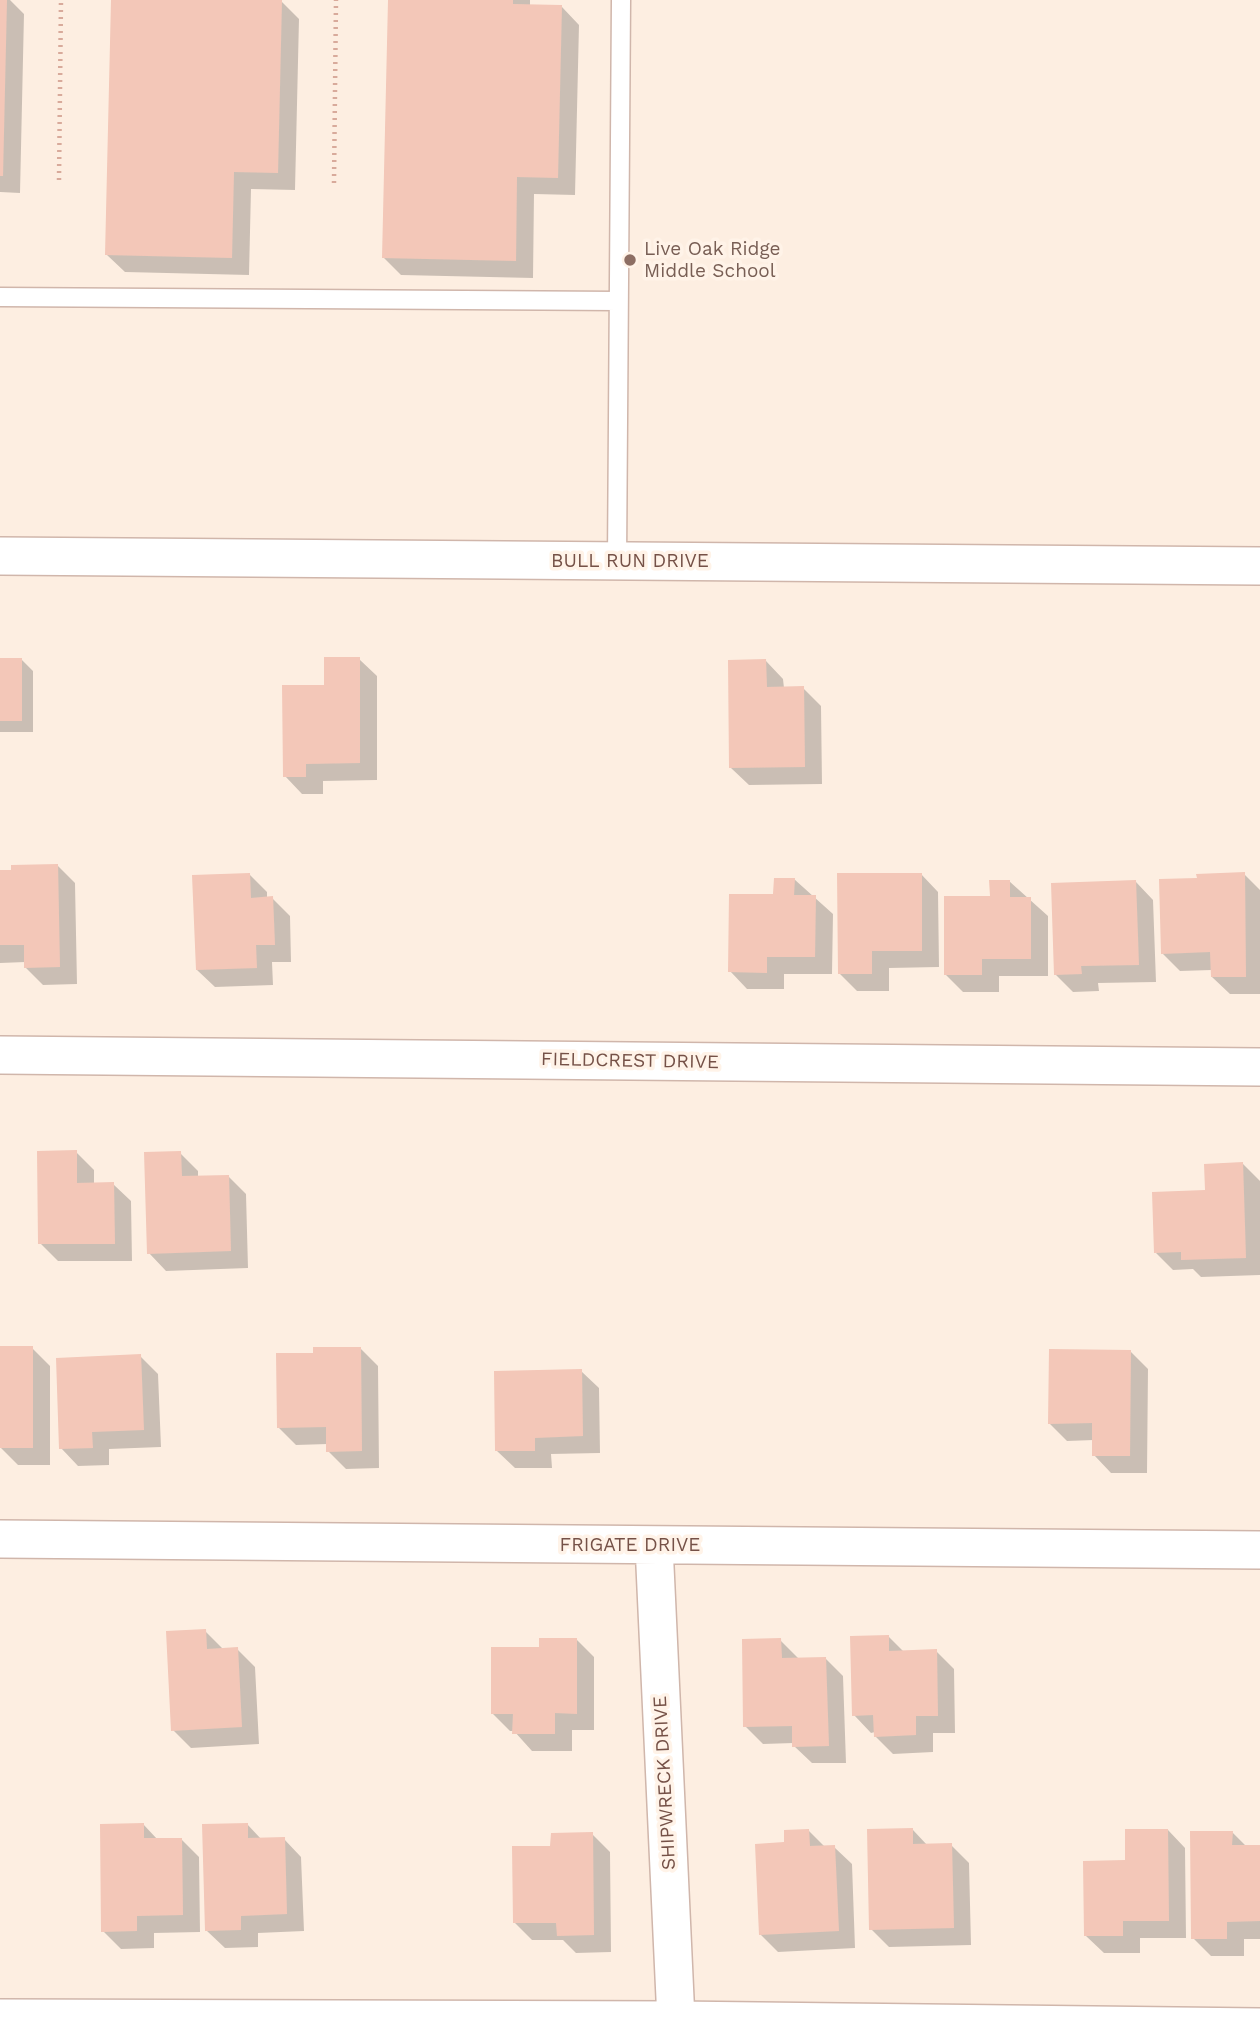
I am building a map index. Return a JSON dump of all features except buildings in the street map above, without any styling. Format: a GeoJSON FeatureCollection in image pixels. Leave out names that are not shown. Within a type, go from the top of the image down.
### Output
{"type":"FeatureCollection","features":[{"type":"Feature","properties":{"kind":"street","name":"BULL RUN DRIVE"},"geometry":{"type":"LineString","coordinates":[[0,556],[1260,566]]}},
{"type":"Feature","properties":{"kind":"street","name":"FIELDCREST DRIVE"},"geometry":{"type":"LineString","coordinates":[[0,1055],[1260,1066]]}},
{"type":"Feature","properties":{"kind":"street","name":"FRIGATE DRIVE"},"geometry":{"type":"LineString","coordinates":[[0,1539],[1260,1550]]}},
{"type":"Feature","properties":{"kind":"street","name":"SHIPWRECK DRIVE"},"geometry":{"type":"LineString","coordinates":[[653,1545],[676,2020]]}},
{"type":"Feature","properties":{"kind":"street"},"geometry":{"type":"LineString","coordinates":[[0,2018],[676,2020],[1260,2027]]}},
{"type":"Feature","properties":{"kind":"lane"},"geometry":{"type":"LineString","coordinates":[[617,561],[621,0]]}},
{"type":"Feature","properties":{"kind":"lane"},"geometry":{"type":"LineString","coordinates":[[0,297],[618,301]]}},
{"type":"Feature","properties":{"kind":"path"},"geometry":{"type":"LineString","coordinates":[[59,180],[61,0]]}},
{"type":"Feature","properties":{"kind":"path"},"geometry":{"type":"LineString","coordinates":[[334,183],[336,0]]}},
{"type":"Feature","properties":{"kind":"place","name":"Live Oak Ridge Middle School"},"geometry":{"type":"Point","coordinates":[630,260]}}]}
